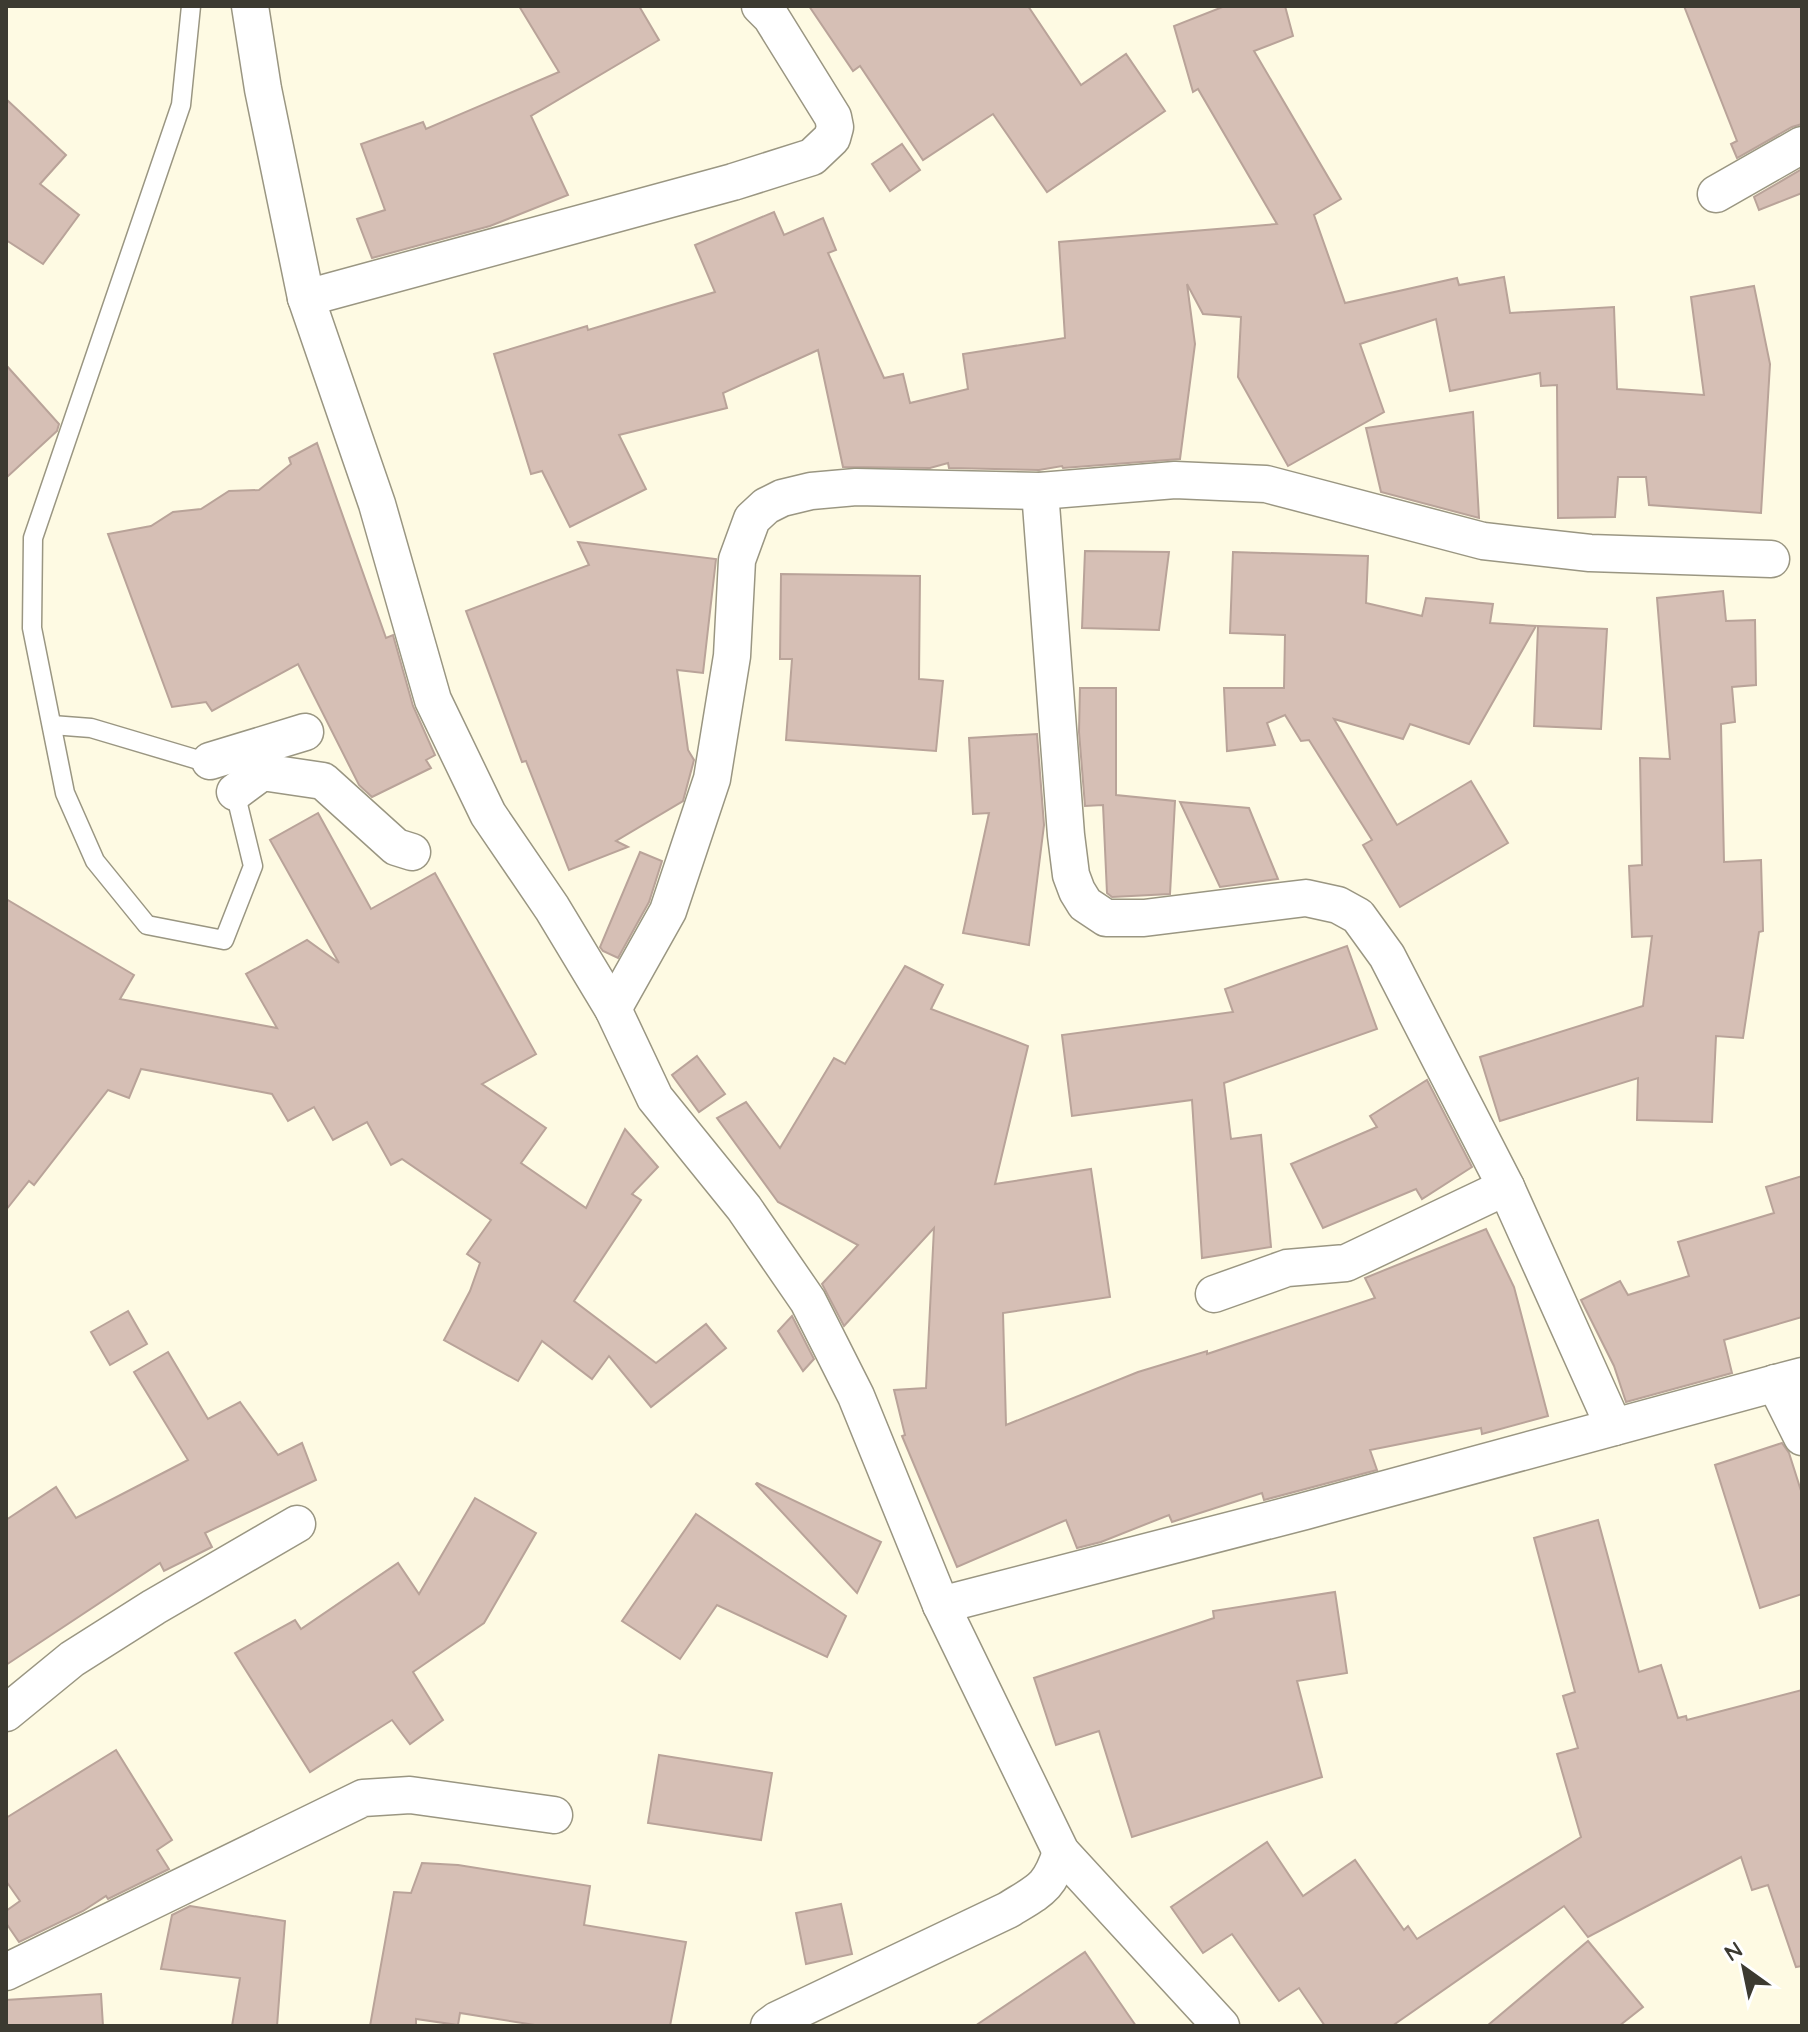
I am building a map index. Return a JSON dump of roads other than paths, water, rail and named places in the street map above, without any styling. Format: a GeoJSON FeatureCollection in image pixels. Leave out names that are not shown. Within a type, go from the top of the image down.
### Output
{"type":"FeatureCollection","features":[{"type":"Feature","properties":{"kind":"street"},"geometry":{"type":"LineString","coordinates":[[250,6],[263,89],[306,298],[377,504],[433,700],[488,814],[552,908],[613,1009],[655,1098],[744,1208],[808,1301],[856,1396],[941,1605],[1061,1852],[1221,2026]]}},
{"type":"Feature","properties":{"kind":"street"},"geometry":{"type":"LineString","coordinates":[[306,298],[733,182],[812,157],[832,138],[835,127],[833,117],[771,17],[760,6]]}},
{"type":"Feature","properties":{"kind":"street"},"geometry":{"type":"LineString","coordinates":[[1716,194],[1802,145]]}},
{"type":"Feature","properties":{"kind":"street"},"geometry":{"type":"LineString","coordinates":[[613,1009],[668,911],[712,779],[732,656],[737,560],[752,519],[766,506],[782,498],[811,491],[856,487],[1040,491],[1175,480],[1266,484],[1483,541],[1590,553],[1771,559]]}},
{"type":"Feature","properties":{"kind":"street"},"geometry":{"type":"LineString","coordinates":[[1040,491],[1066,835],[1071,875],[1085,904],[1106,918],[1144,918],[1306,898],[1338,905],[1358,916],[1387,956],[1506,1187],[1614,1427]]}},
{"type":"Feature","properties":{"kind":"street"},"geometry":{"type":"LineString","coordinates":[[210,761],[305,732]]}},
{"type":"Feature","properties":{"kind":"street"},"geometry":{"type":"LineString","coordinates":[[235,792],[262,772],[323,781],[396,847],[412,852]]}},
{"type":"Feature","properties":{"kind":"street"},"geometry":{"type":"LineString","coordinates":[[1214,1294],[1287,1268],[1346,1263],[1506,1187]]}},
{"type":"Feature","properties":{"kind":"street"},"geometry":{"type":"LineString","coordinates":[[941,1605],[1788,1379],[1802,1437]]}},
{"type":"Feature","properties":{"kind":"street"},"geometry":{"type":"LineString","coordinates":[[6,1713],[72,1659],[154,1607],[297,1524]]}},
{"type":"Feature","properties":{"kind":"street"},"geometry":{"type":"LineString","coordinates":[[6,1972],[363,1798],[410,1795],[554,1815]]}},
{"type":"Feature","properties":{"kind":"street"},"geometry":{"type":"LineString","coordinates":[[769,2026],[1008,1910],[1038,1891],[1053,1877],[1061,1852]]}},
{"type":"Feature","properties":{"kind":"lane"},"geometry":{"type":"LineString","coordinates":[[52,725],[91,728],[210,761],[235,792],[253,866],[224,940],[147,925],[95,861],[65,793],[32,628],[33,538],[181,105],[191,6]]}}]}
